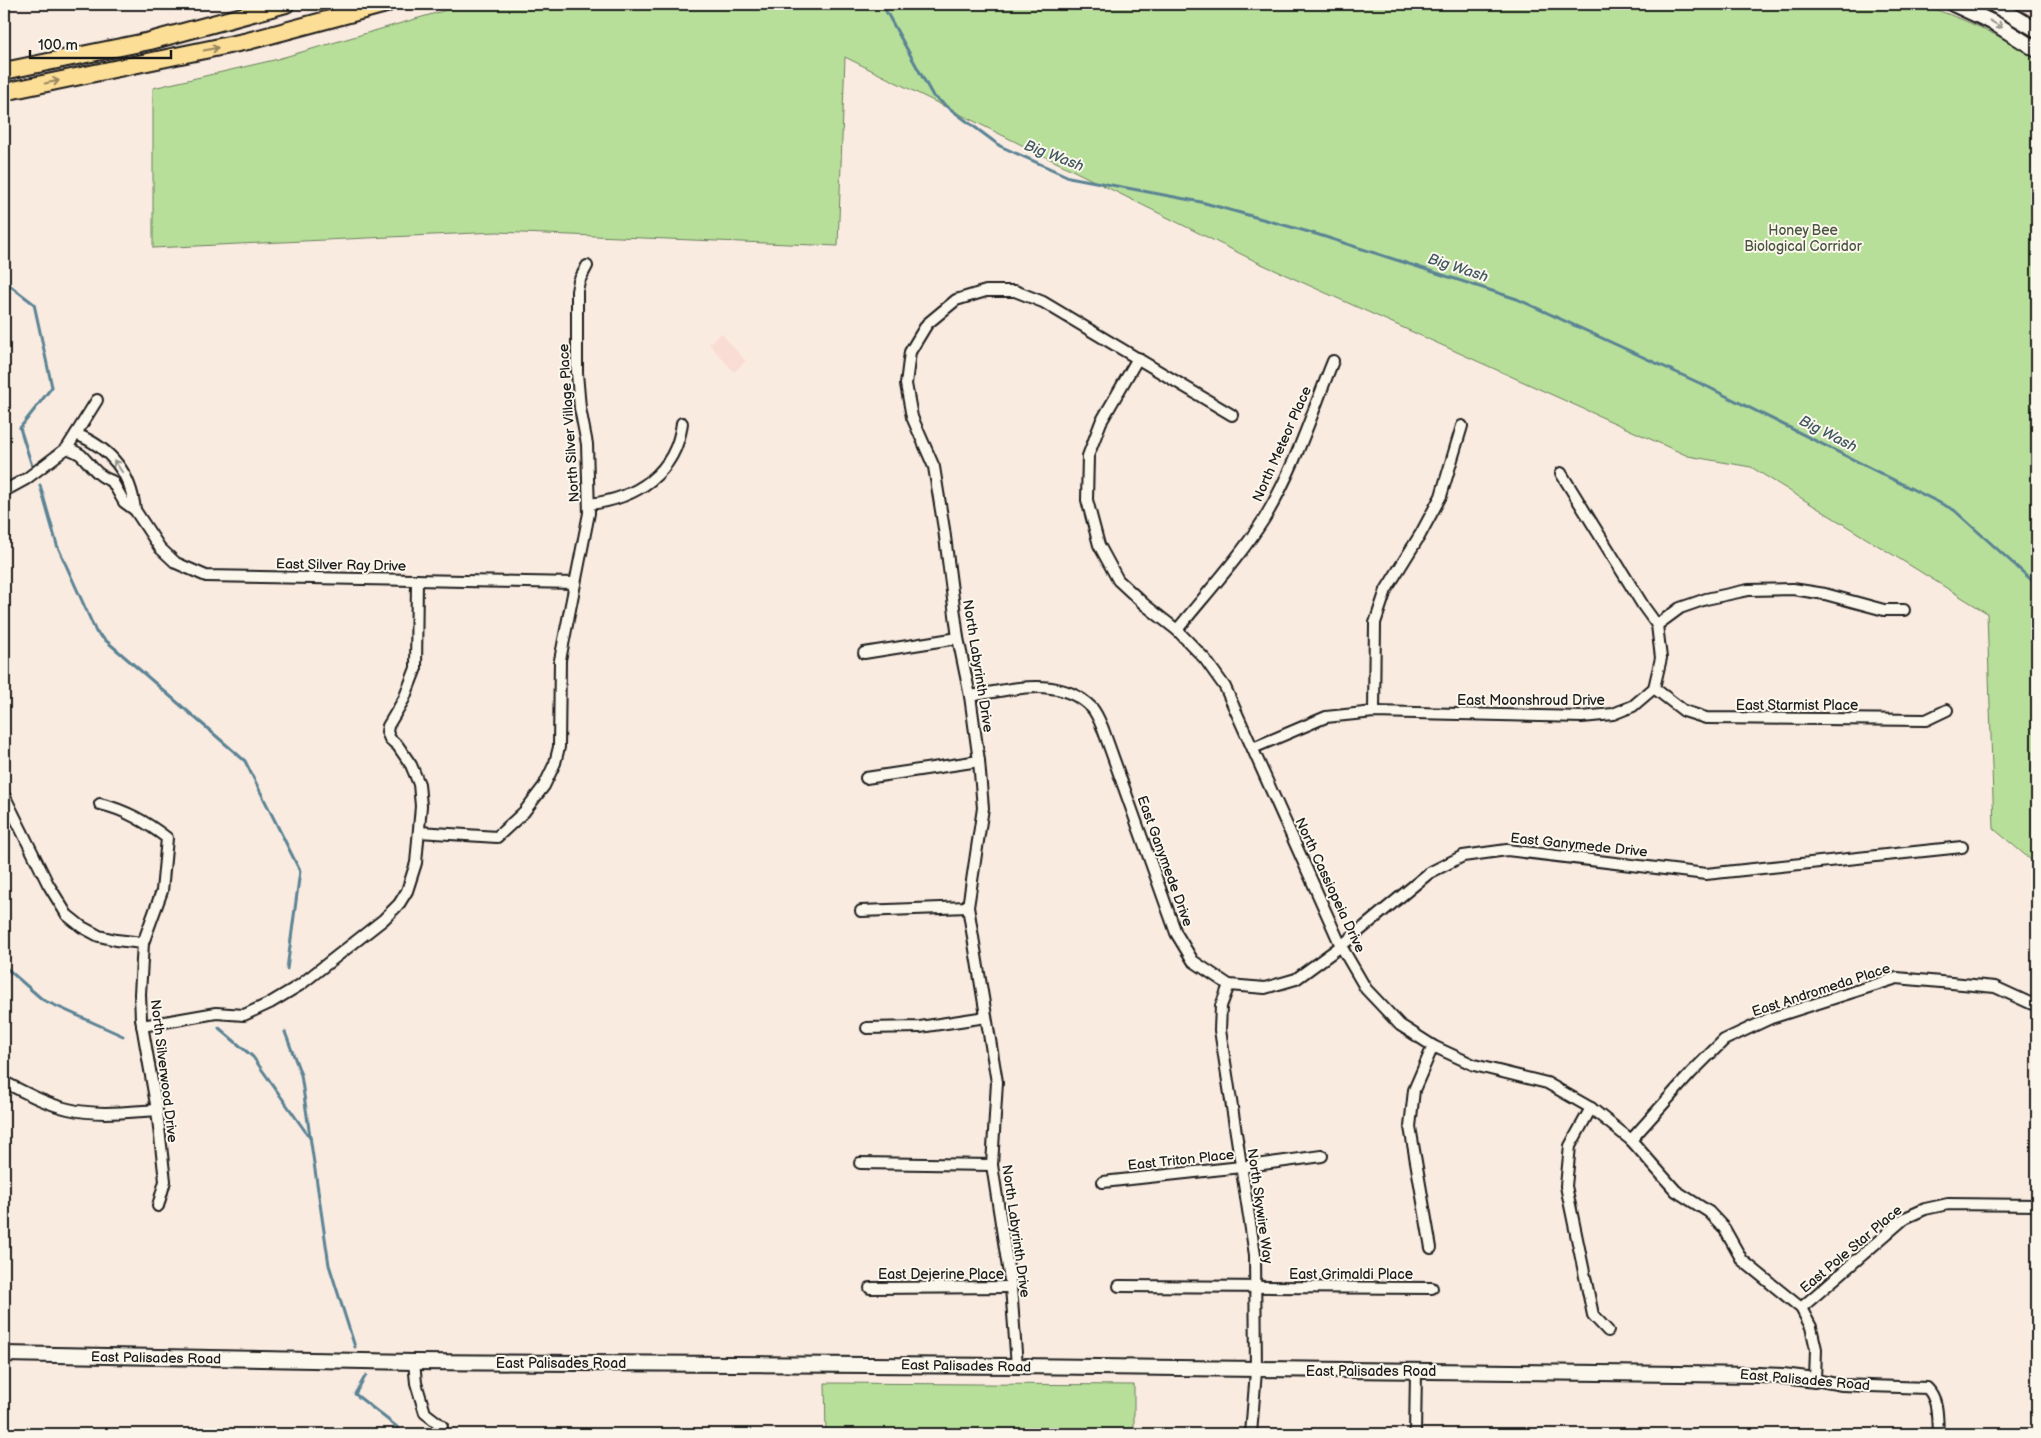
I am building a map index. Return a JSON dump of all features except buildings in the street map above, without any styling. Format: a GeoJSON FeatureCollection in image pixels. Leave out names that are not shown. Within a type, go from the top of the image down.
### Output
{"type":"FeatureCollection","features":[{"type":"Feature","properties":{"kind":"main road"},"geometry":{"type":"LineString","coordinates":[[4,71],[150,40],[286,4]]}},
{"type":"Feature","properties":{"kind":"main road"},"geometry":{"type":"LineString","coordinates":[[4,92],[248,41],[386,4]]}},
{"type":"Feature","properties":{"kind":"street"},"geometry":{"type":"LineString","coordinates":[[1953,4],[1994,23],[2037,50]]}},
{"type":"Feature","properties":{"kind":"street"},"geometry":{"type":"LineString","coordinates":[[1993,4],[2037,30]]}},
{"type":"Feature","properties":{"kind":"street","name":"North Silver Village Place"},"geometry":{"type":"LineString","coordinates":[[419,832],[497,837],[524,812],[544,786],[555,763],[559,747],[560,660],[587,531],[589,504],[587,444],[580,408],[577,373],[577,291],[579,281],[587,266]]}},
{"type":"Feature","properties":{"kind":"street","name":"North Labyrinth Drive"},"geometry":{"type":"LineString","coordinates":[[1017,1366],[1011,1287],[992,1165],[997,1082],[968,907],[983,808],[979,761],[970,696],[958,638],[934,467],[912,417],[906,384],[910,352],[927,324],[956,300],[986,291],[1015,291],[1043,302],[1232,415]]}},
{"type":"Feature","properties":{"kind":"street","name":"North Cassiopeia Drive"},"geometry":{"type":"LineString","coordinates":[[1138,358],[1101,422],[1088,456],[1087,500],[1099,545],[1118,580],[1145,605],[1177,630],[1205,659],[1225,687],[1341,946],[1366,989],[1400,1025],[1432,1046],[1474,1065],[1547,1084],[1591,1108],[1631,1140],[1676,1191],[1709,1212],[1719,1223],[1742,1260],[1801,1308],[1811,1327],[1816,1349],[1815,1380]]}},
{"type":"Feature","properties":{"kind":"street","name":"North Meteor Place"},"geometry":{"type":"LineString","coordinates":[[1177,630],[1264,519],[1287,474],[1333,361]]}},
{"type":"Feature","properties":{"kind":"street"},"geometry":{"type":"LineString","coordinates":[[4,490],[26,480],[66,448],[98,400]]}},
{"type":"Feature","properties":{"kind":"street"},"geometry":{"type":"LineString","coordinates":[[589,504],[610,502],[648,483],[662,470],[676,449],[680,439],[682,423]]}},
{"type":"Feature","properties":{"kind":"street"},"geometry":{"type":"LineString","coordinates":[[1374,712],[1375,623],[1386,590],[1420,535],[1441,496],[1462,426]]}},
{"type":"Feature","properties":{"kind":"street","name":"East Silver Ray Drive"},"geometry":{"type":"LineString","coordinates":[[76,434],[91,440],[119,464],[134,498],[135,510]]}},
{"type":"Feature","properties":{"kind":"street","name":"East Silver Ray Drive"},"geometry":{"type":"LineString","coordinates":[[66,448],[80,454],[94,470],[106,480],[112,481],[124,502],[135,510],[160,548],[176,563],[206,576],[575,583]]}},
{"type":"Feature","properties":{"kind":"street"},"geometry":{"type":"LineString","coordinates":[[1561,473],[1657,625],[1661,658],[1654,688]]}},
{"type":"Feature","properties":{"kind":"street"},"geometry":{"type":"LineString","coordinates":[[142,1026],[216,1013],[244,1015],[270,1003],[300,986],[383,920],[399,904],[413,876],[421,806],[419,784],[411,765],[387,732],[388,726],[407,692],[416,668],[417,580]]}},
{"type":"Feature","properties":{"kind":"street"},"geometry":{"type":"LineString","coordinates":[[1657,625],[1680,608],[1706,599],[1748,590],[1793,589],[1825,594],[1884,610],[1904,610]]}},
{"type":"Feature","properties":{"kind":"street"},"geometry":{"type":"LineString","coordinates":[[864,653],[958,638]]}},
{"type":"Feature","properties":{"kind":"street","name":"East Ganymede Drive"},"geometry":{"type":"LineString","coordinates":[[970,696],[1028,687],[1054,687],[1077,696],[1093,709],[1103,728],[1176,933],[1193,961],[1229,984],[1265,988],[1296,980],[1341,946],[1429,873],[1464,856],[1507,850],[1706,874],[1962,847]]}},
{"type":"Feature","properties":{"kind":"street","name":"East Moonshroud Drive"},"geometry":{"type":"LineString","coordinates":[[1253,748],[1326,717],[1374,712],[1582,717],[1613,714],[1626,709],[1633,706],[1654,688]]}},
{"type":"Feature","properties":{"kind":"street","name":"East Starmist Place"},"geometry":{"type":"LineString","coordinates":[[1654,688],[1684,711],[1706,718],[1926,720],[1947,710]]}},
{"type":"Feature","properties":{"kind":"street"},"geometry":{"type":"LineString","coordinates":[[866,778],[979,761]]}},
{"type":"Feature","properties":{"kind":"street"},"geometry":{"type":"LineString","coordinates":[[4,795],[48,884],[67,915],[82,927],[100,936],[143,943]]}},
{"type":"Feature","properties":{"kind":"street","name":"North Silverwood Drive"},"geometry":{"type":"LineString","coordinates":[[100,804],[121,809],[146,822],[167,838],[162,891],[143,943],[140,994],[142,1026],[157,1110],[165,1181],[158,1206]]}},
{"type":"Feature","properties":{"kind":"street"},"geometry":{"type":"LineString","coordinates":[[861,911],[968,907]]}},
{"type":"Feature","properties":{"kind":"street","name":"East Andromeda Place"},"geometry":{"type":"LineString","coordinates":[[1631,1140],[1691,1073],[1724,1040],[1771,1018],[1897,978],[1995,987],[2032,1004]]}},
{"type":"Feature","properties":{"kind":"street","name":"North Skywire Way"},"geometry":{"type":"LineString","coordinates":[[1229,984],[1221,1006],[1220,1030],[1255,1255],[1256,1370],[1251,1434]]}},
{"type":"Feature","properties":{"kind":"street"},"geometry":{"type":"LineString","coordinates":[[867,1028],[920,1027],[986,1016]]}},
{"type":"Feature","properties":{"kind":"street"},"geometry":{"type":"LineString","coordinates":[[1431,1248],[1410,1127],[1414,1090],[1432,1046]]}},
{"type":"Feature","properties":{"kind":"street"},"geometry":{"type":"LineString","coordinates":[[4,1082],[67,1109],[96,1113],[157,1110]]}},
{"type":"Feature","properties":{"kind":"street"},"geometry":{"type":"LineString","coordinates":[[1591,1108],[1570,1146],[1566,1186],[1593,1315],[1608,1331]]}},
{"type":"Feature","properties":{"kind":"street","name":"East Triton Place"},"geometry":{"type":"LineString","coordinates":[[1103,1182],[1322,1156]]}},
{"type":"Feature","properties":{"kind":"street"},"geometry":{"type":"LineString","coordinates":[[860,1163],[992,1165]]}},
{"type":"Feature","properties":{"kind":"street","name":"East Pole Star Place"},"geometry":{"type":"LineString","coordinates":[[1801,1308],[1905,1218],[1925,1209],[1948,1204],[2037,1205]]}},
{"type":"Feature","properties":{"kind":"street","name":"East Grimaldi Place"},"geometry":{"type":"LineString","coordinates":[[1119,1286],[1432,1288]]}},
{"type":"Feature","properties":{"kind":"street","name":"East Dejerine Place"},"geometry":{"type":"LineString","coordinates":[[870,1288],[1011,1287]]}},
{"type":"Feature","properties":{"kind":"street","name":"East Palisades Road"},"geometry":{"type":"LineString","coordinates":[[4,1354],[414,1362],[1017,1366],[1760,1375],[1783,1376],[1842,1385],[1927,1388],[1932,1393],[1936,1402],[1938,1434]]}},
{"type":"Feature","properties":{"kind":"street"},"geometry":{"type":"LineString","coordinates":[[414,1362],[416,1383],[425,1413],[442,1426]]}},
{"type":"Feature","properties":{"kind":"street"},"geometry":{"type":"LineString","coordinates":[[1415,1434],[1416,1371]]}},
{"type":"Feature","properties":{"kind":"shaded area"},"geometry":{"type":"Polygon","coordinates":[[[1996,4],[2037,4],[2037,30],[1996,4]]]}},
{"type":"Feature","properties":{"kind":"shaded area"},"geometry":{"type":"Polygon","coordinates":[[[721,333],[746,361],[734,372],[709,344],[721,333]]]}},
{"type":"Feature","properties":{"kind":"green space","name":"Honey Bee Biological Corridor"},"geometry":{"type":"Polygon","coordinates":[[[467,4],[1919,4],[1965,21],[2010,43],[2037,60],[2037,865],[1994,829],[1987,613],[1751,467],[1688,456],[1257,262],[845,57],[838,246],[497,232],[153,248],[153,88],[274,60],[467,4]]]}},
{"type":"Feature","properties":{"kind":"green space"},"geometry":{"type":"Polygon","coordinates":[[[825,1383],[1134,1385],[1134,1434],[826,1434],[825,1383]]]}},
{"type":"Feature","properties":{"kind":"waterway","name":"Big Wash"},"geometry":{"type":"LineString","coordinates":[[882,4],[933,96],[1000,146],[1069,177],[1201,202],[1316,234],[1517,299],[1708,387],[1954,510],[2037,585]]}},
{"type":"Feature","properties":{"kind":"waterway"},"geometry":{"type":"LineString","coordinates":[[4,281],[34,304],[52,387],[20,428],[32,466]]}},
{"type":"Feature","properties":{"kind":"waterway"},"geometry":{"type":"LineString","coordinates":[[40,485],[57,545],[96,632],[245,761],[300,871],[287,969]]}},
{"type":"Feature","properties":{"kind":"waterway"},"geometry":{"type":"LineString","coordinates":[[4,966],[43,1000],[123,1036]]}},
{"type":"Feature","properties":{"kind":"waterway"},"geometry":{"type":"LineString","coordinates":[[219,1028],[253,1057],[310,1138]]}},
{"type":"Feature","properties":{"kind":"waterway"},"geometry":{"type":"LineString","coordinates":[[285,1032],[301,1075],[329,1265],[355,1347]]}},
{"type":"Feature","properties":{"kind":"waterway"},"geometry":{"type":"LineString","coordinates":[[366,1375],[355,1394],[397,1427],[401,1434]]}}]}
